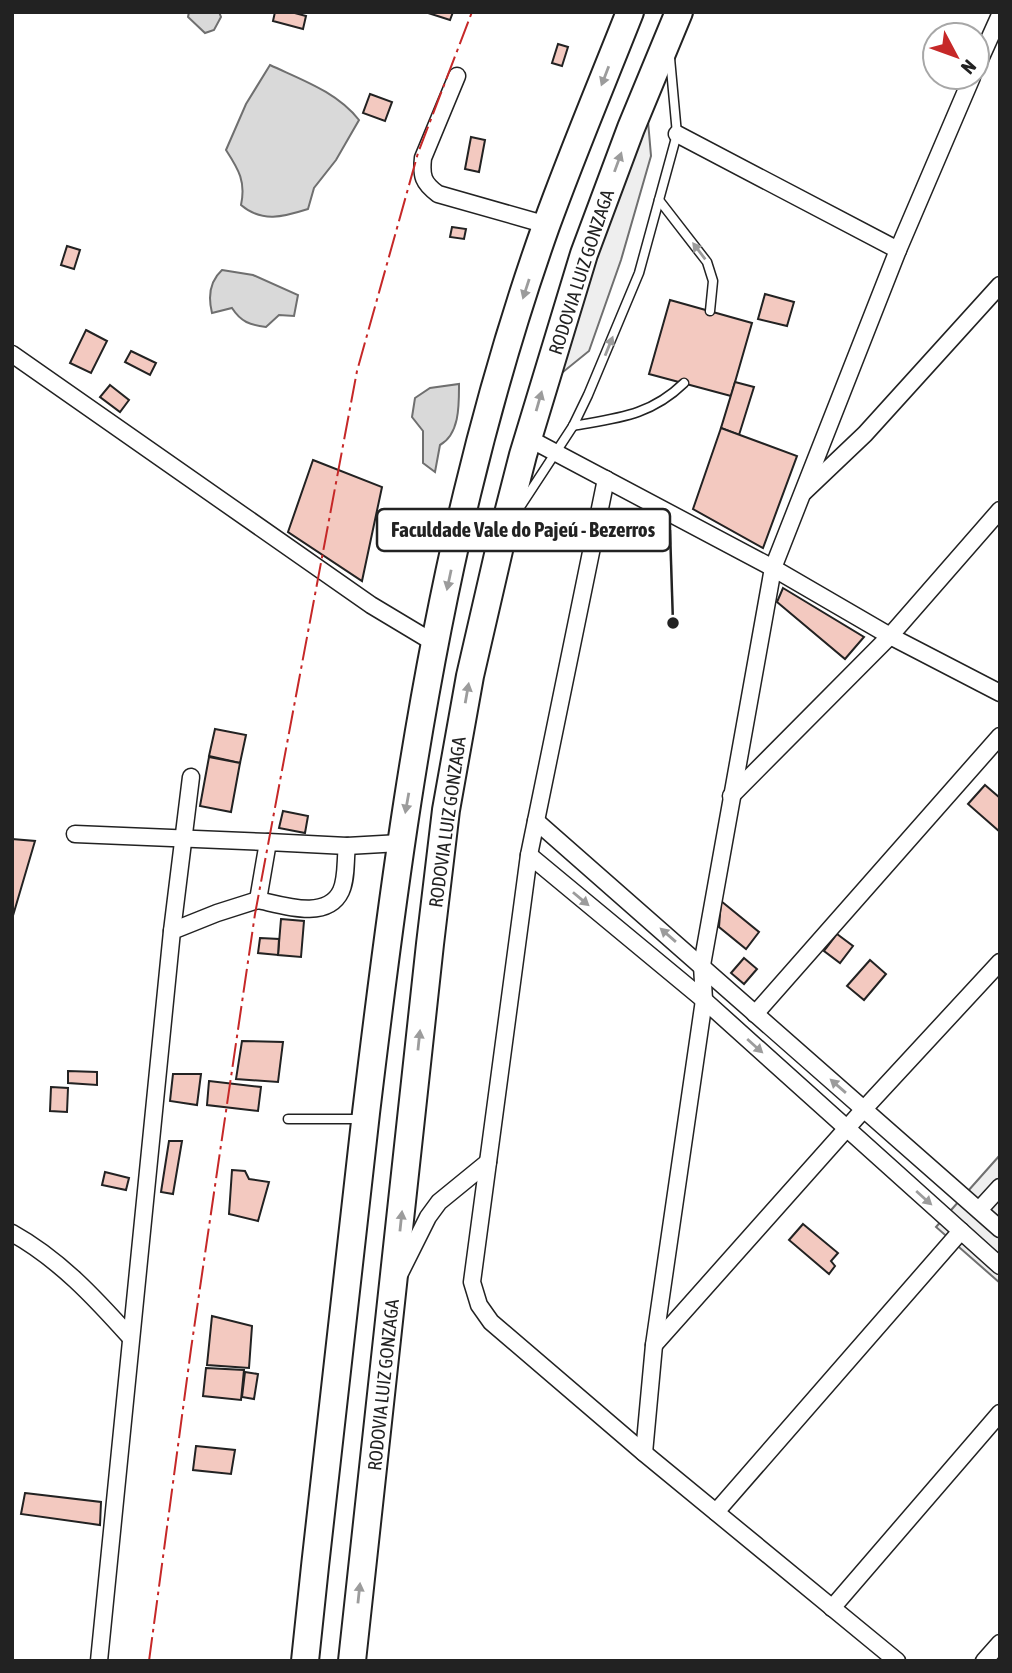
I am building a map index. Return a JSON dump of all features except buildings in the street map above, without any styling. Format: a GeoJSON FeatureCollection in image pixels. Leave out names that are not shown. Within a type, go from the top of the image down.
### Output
{"type":"FeatureCollection","features":[{"type":"Feature","properties":{"kind":"highway","name":"RODOVIA LUIZ GONZAGA"},"geometry":{"type":"LineString","coordinates":[[305,1661],[338,1339],[400,843],[436,644],[467,496],[496,384],[547,225],[630,12]]}},
{"type":"Feature","properties":{"kind":"highway","name":"RODOVIA LUIZ GONZAGA"},"geometry":{"type":"LineString","coordinates":[[352,1661],[446,810],[470,676],[528,438],[584,254],[631,128],[679,12]]}},
{"type":"Feature","properties":{"kind":"street"},"geometry":{"type":"LineString","coordinates":[[457,76],[423,158],[425,184],[438,194],[547,225]]}},
{"type":"Feature","properties":{"kind":"street"},"geometry":{"type":"LineString","coordinates":[[644,1453],[654,1345],[704,1000],[702,964],[773,568],[898,250],[966,91]]}},
{"type":"Feature","properties":{"kind":"street"},"geometry":{"type":"LineString","coordinates":[[677,134],[898,250]]}},
{"type":"Feature","properties":{"kind":"street"},"geometry":{"type":"LineString","coordinates":[[800,496],[865,434],[1000,285]]}},
{"type":"Feature","properties":{"kind":"street"},"geometry":{"type":"LineString","coordinates":[[12,354],[371,605],[436,644]]}},
{"type":"Feature","properties":{"kind":"street"},"geometry":{"type":"LineString","coordinates":[[528,438],[773,568],[890,636],[1000,693]]}},
{"type":"Feature","properties":{"kind":"street"},"geometry":{"type":"LineString","coordinates":[[606,479],[528,855],[472,1282],[479,1305],[491,1322],[644,1453],[897,1661]]}},
{"type":"Feature","properties":{"kind":"street"},"geometry":{"type":"LineString","coordinates":[[731,796],[890,636],[1000,510]]}},
{"type":"Feature","properties":{"kind":"street"},"geometry":{"type":"LineString","coordinates":[[755,1014],[1000,736]]}},
{"type":"Feature","properties":{"kind":"street"},"geometry":{"type":"LineString","coordinates":[[99,1661],[172,931],[191,777]]}},
{"type":"Feature","properties":{"kind":"street"},"geometry":{"type":"LineString","coordinates":[[536,821],[702,964],[755,1014],[1000,1229]]}},
{"type":"Feature","properties":{"kind":"street"},"geometry":{"type":"LineString","coordinates":[[75,834],[347,846],[400,843]]}},
{"type":"Feature","properties":{"kind":"street"},"geometry":{"type":"LineString","coordinates":[[258,901],[268,842]]}},
{"type":"Feature","properties":{"kind":"street"},"geometry":{"type":"LineString","coordinates":[[172,931],[258,901],[300,909],[317,908],[330,902],[342,888],[347,846]]}},
{"type":"Feature","properties":{"kind":"street"},"geometry":{"type":"LineString","coordinates":[[528,855],[704,1000],[1000,1266]]}},
{"type":"Feature","properties":{"kind":"street"},"geometry":{"type":"LineString","coordinates":[[654,1345],[864,1109],[1000,962]]}},
{"type":"Feature","properties":{"kind":"street"},"geometry":{"type":"LineString","coordinates":[[394,1283],[428,1217],[439,1202],[488,1162]]}},
{"type":"Feature","properties":{"kind":"street"},"geometry":{"type":"LineString","coordinates":[[979,1210],[1000,1187]]}},
{"type":"Feature","properties":{"kind":"street"},"geometry":{"type":"LineString","coordinates":[[716,1512],[961,1231]]}},
{"type":"Feature","properties":{"kind":"street"},"geometry":{"type":"LineString","coordinates":[[12,1233],[46,1255],[81,1284],[130,1337]]}},
{"type":"Feature","properties":{"kind":"street"},"geometry":{"type":"LineString","coordinates":[[832,1608],[1000,1413]]}},
{"type":"Feature","properties":{"kind":"street"},"geometry":{"type":"LineString","coordinates":[[984,1661],[1000,1643]]}},
{"type":"Feature","properties":{"kind":"lane"},"geometry":{"type":"LineString","coordinates":[[503,533],[573,426],[639,273],[677,134],[669,38]]}},
{"type":"Feature","properties":{"kind":"lane"},"geometry":{"type":"LineString","coordinates":[[659,200],[707,262],[713,281],[710,311]]}},
{"type":"Feature","properties":{"kind":"lane"},"geometry":{"type":"LineString","coordinates":[[573,426],[649,410],[684,383]]}},
{"type":"Feature","properties":{"kind":"lane"},"geometry":{"type":"LineString","coordinates":[[288,1119],[366,1119]]}},
{"type":"Feature","properties":{"kind":"shaded area"},"geometry":{"type":"Polygon","coordinates":[[[189,12],[219,12],[221,17],[214,30],[205,33],[188,17],[189,12]]]}},
{"type":"Feature","properties":{"kind":"shaded area"},"geometry":{"type":"Polygon","coordinates":[[[270,65],[330,94],[359,120],[336,160],[314,188],[308,209],[273,217],[249,211],[241,205],[243,190],[240,176],[226,150],[246,104],[270,65]]]}},
{"type":"Feature","properties":{"kind":"shaded area"},"geometry":{"type":"Polygon","coordinates":[[[648,121],[651,156],[621,260],[589,351],[547,385],[648,121]]]}},
{"type":"Feature","properties":{"kind":"shaded area"},"geometry":{"type":"Polygon","coordinates":[[[222,270],[253,275],[298,295],[294,316],[279,315],[266,327],[246,322],[232,308],[212,313],[211,290],[222,270]]]}},
{"type":"Feature","properties":{"kind":"shaded area"},"geometry":{"type":"Polygon","coordinates":[[[459,384],[455,426],[447,440],[440,445],[435,472],[423,463],[423,431],[412,417],[415,398],[430,388],[459,384]]]}},
{"type":"Feature","properties":{"kind":"shaded area"},"geometry":{"type":"Polygon","coordinates":[[[1000,1155],[1000,1283],[936,1227],[1000,1155]]]}},
{"type":"Feature","properties":{"kind":"power"},"geometry":{"type":"LineString","coordinates":[[149,1661],[191,1349],[255,914],[357,371],[418,153],[472,12]]}},
{"type":"Feature","properties":{"kind":"place","name":"Faculdade Vale do Pajeú - Bezerros"},"geometry":{"type":"Point","coordinates":[673,623]}}]}
